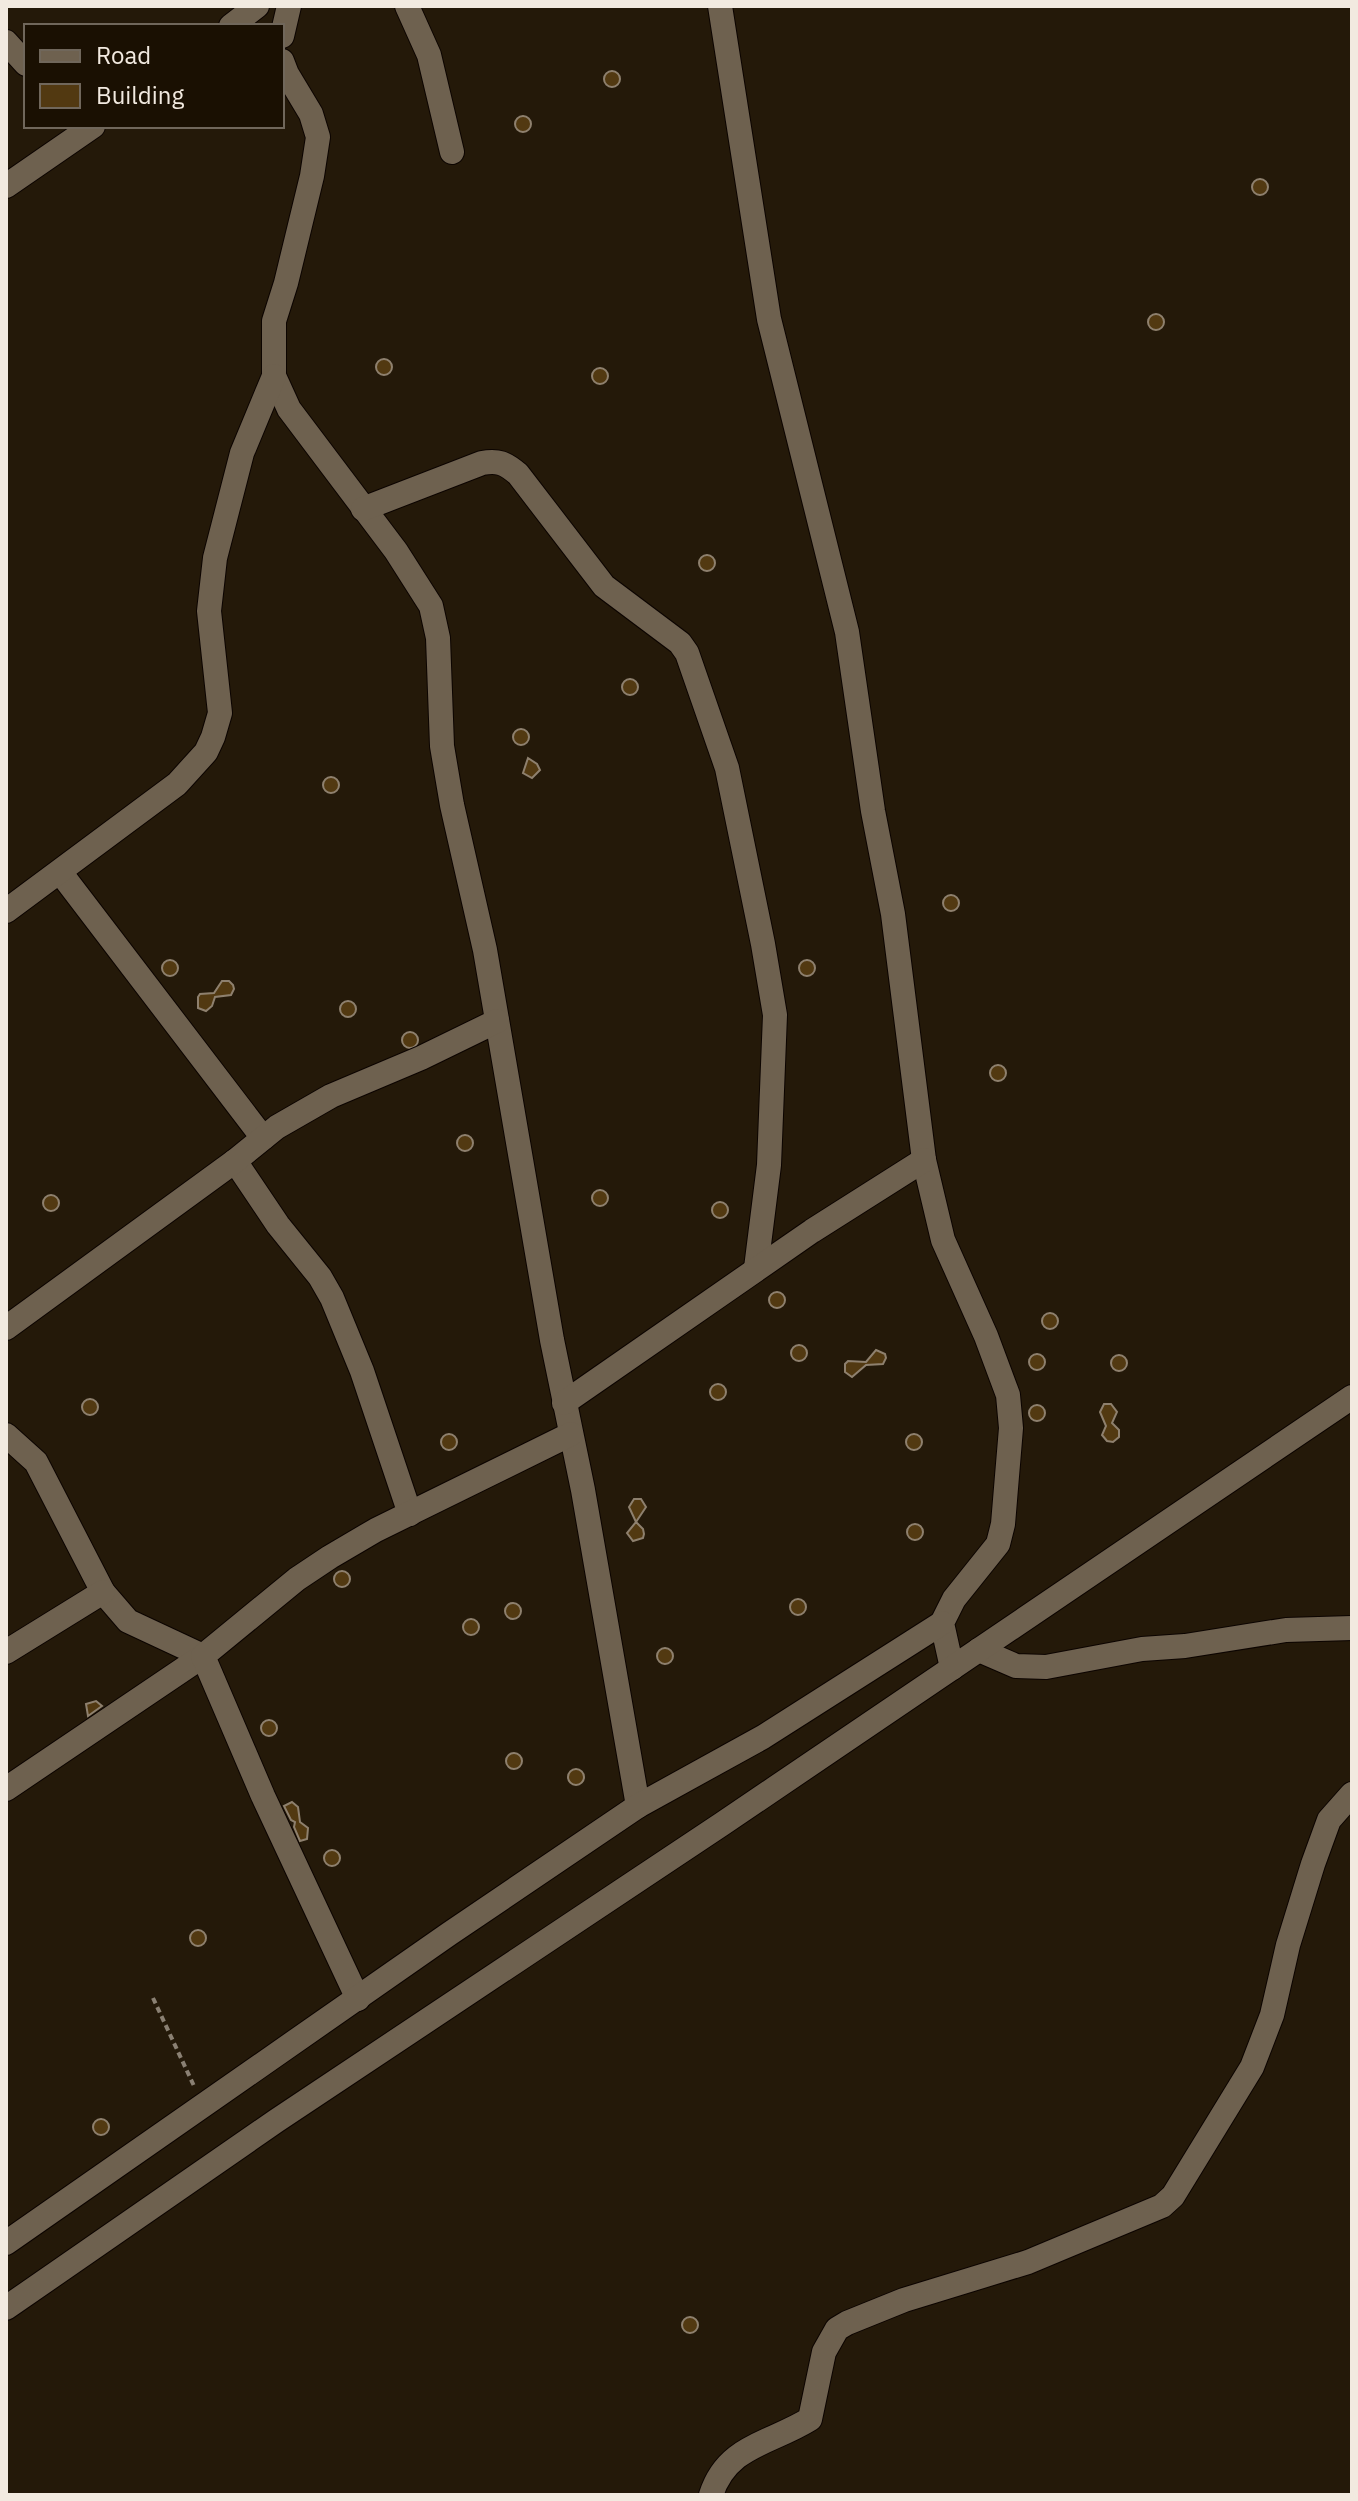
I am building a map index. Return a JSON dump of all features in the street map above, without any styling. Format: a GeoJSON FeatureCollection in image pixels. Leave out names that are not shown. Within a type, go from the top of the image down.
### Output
{"type":"FeatureCollection","features":[{"type":"Feature","properties":{"kind":"street"},"geometry":{"type":"LineString","coordinates":[[284,27],[289,6]]}},
{"type":"Feature","properties":{"kind":"street"},"geometry":{"type":"LineString","coordinates":[[407,6],[429,55],[452,152]]}},
{"type":"Feature","properties":{"kind":"street"},"geometry":{"type":"LineString","coordinates":[[6,2243],[638,1806],[763,1737],[942,1623],[954,1599],[998,1544],[1006,1502],[1011,1428],[1008,1395],[996,1359],[943,1240],[924,1160],[893,914],[873,811],[849,648],[769,319],[720,6]]}},
{"type":"Feature","properties":{"kind":"street"},"geometry":{"type":"LineString","coordinates":[[233,24],[253,7]]}},
{"type":"Feature","properties":{"kind":"street"},"geometry":{"type":"LineString","coordinates":[[6,42],[24,62]]}},
{"type":"Feature","properties":{"kind":"street"},"geometry":{"type":"LineString","coordinates":[[6,911],[177,784],[206,752],[213,737],[220,713],[209,611],[215,558],[242,453],[274,376],[274,321],[312,176],[318,137],[311,114],[284,66]]}},
{"type":"Feature","properties":{"kind":"street"},"geometry":{"type":"LineString","coordinates":[[6,186],[85,128]]}},
{"type":"Feature","properties":{"kind":"street"},"geometry":{"type":"LineString","coordinates":[[274,376],[289,409],[419,585],[431,606],[438,638],[442,746],[452,805],[485,950],[638,1806]]}},
{"type":"Feature","properties":{"kind":"street"},"geometry":{"type":"LineString","coordinates":[[363,509],[482,463],[495,461],[506,464],[518,474],[604,586],[680,643],[687,653],[727,768],[775,1015],[769,1165],[756,1268]]}},
{"type":"Feature","properties":{"kind":"street"},"geometry":{"type":"LineString","coordinates":[[60,872],[263,1138]]}},
{"type":"Feature","properties":{"kind":"street"},"geometry":{"type":"LineString","coordinates":[[6,1328],[296,1115],[497,1021]]}},
{"type":"Feature","properties":{"kind":"street"},"geometry":{"type":"LineString","coordinates":[[564,1403],[756,1268],[924,1160]]}},
{"type":"Feature","properties":{"kind":"street"},"geometry":{"type":"LineString","coordinates":[[235,1161],[332,1298],[362,1371],[410,1514]]}},
{"type":"Feature","properties":{"kind":"street"},"geometry":{"type":"LineString","coordinates":[[6,2308],[276,2121],[1352,1397]]}},
{"type":"Feature","properties":{"kind":"street"},"geometry":{"type":"LineString","coordinates":[[6,1789],[203,1656],[297,1579],[376,1530],[571,1434]]}},
{"type":"Feature","properties":{"kind":"street"},"geometry":{"type":"LineString","coordinates":[[6,1435],[36,1462],[103,1592],[128,1621],[203,1656],[263,1796],[358,1999]]}},
{"type":"Feature","properties":{"kind":"street"},"geometry":{"type":"LineString","coordinates":[[6,1652],[103,1592]]}},
{"type":"Feature","properties":{"kind":"street"},"geometry":{"type":"LineString","coordinates":[[942,1623],[952,1668]]}},
{"type":"Feature","properties":{"kind":"street"},"geometry":{"type":"LineString","coordinates":[[979,1650],[1016,1666],[1046,1667],[1142,1649],[1185,1646],[1286,1630],[1352,1628]]}},
{"type":"Feature","properties":{"kind":"street"},"geometry":{"type":"LineString","coordinates":[[711,2495],[720,2472],[737,2455],[810,2419],[824,2352],[841,2326],[904,2300],[1028,2262],[1162,2206],[1173,2196],[1252,2067],[1272,2015],[1288,1945],[1329,1820],[1352,1794]]}},
{"type":"Feature","properties":{"kind":"path"},"geometry":{"type":"LineString","coordinates":[[153,1998],[203,2107]]}},
{"type":"Feature","properties":{"kind":"building"},"geometry":{"type":"Polygon","coordinates":[[[609,71],[615,71],[620,79],[618,85],[609,87],[604,82],[604,76],[609,71]]]}},
{"type":"Feature","properties":{"kind":"building"},"geometry":{"type":"Polygon","coordinates":[[[520,116],[526,116],[531,124],[529,130],[520,132],[515,127],[515,121],[520,116]]]}},
{"type":"Feature","properties":{"kind":"building"},"geometry":{"type":"Polygon","coordinates":[[[1257,179],[1263,179],[1268,187],[1266,193],[1257,195],[1252,190],[1252,184],[1257,179]]]}},
{"type":"Feature","properties":{"kind":"building"},"geometry":{"type":"Polygon","coordinates":[[[1153,314],[1159,314],[1164,322],[1162,328],[1153,330],[1148,325],[1148,319],[1153,314]]]}},
{"type":"Feature","properties":{"kind":"building"},"geometry":{"type":"Polygon","coordinates":[[[381,359],[387,359],[392,367],[390,373],[381,375],[376,370],[376,364],[381,359]]]}},
{"type":"Feature","properties":{"kind":"building"},"geometry":{"type":"Polygon","coordinates":[[[597,368],[603,368],[608,376],[606,382],[597,384],[592,379],[592,373],[597,368]]]}},
{"type":"Feature","properties":{"kind":"building"},"geometry":{"type":"Polygon","coordinates":[[[704,555],[710,555],[715,563],[713,569],[704,571],[699,566],[699,560],[704,555]]]}},
{"type":"Feature","properties":{"kind":"building"},"geometry":{"type":"Polygon","coordinates":[[[627,679],[633,679],[638,687],[636,693],[627,695],[622,690],[622,684],[627,679]]]}},
{"type":"Feature","properties":{"kind":"building"},"geometry":{"type":"Polygon","coordinates":[[[518,729],[524,729],[529,737],[527,743],[518,745],[513,740],[513,734],[518,729]]]}},
{"type":"Feature","properties":{"kind":"building"},"geometry":{"type":"Polygon","coordinates":[[[528,758],[540,770],[532,778],[523,773],[528,758]]]}},
{"type":"Feature","properties":{"kind":"building"},"geometry":{"type":"Polygon","coordinates":[[[328,777],[334,777],[339,785],[337,791],[328,793],[323,788],[323,782],[328,777]]]}},
{"type":"Feature","properties":{"kind":"building"},"geometry":{"type":"Polygon","coordinates":[[[948,895],[954,895],[959,903],[957,909],[948,911],[943,906],[943,900],[948,895]]]}},
{"type":"Feature","properties":{"kind":"building"},"geometry":{"type":"Polygon","coordinates":[[[167,960],[173,960],[178,968],[176,974],[167,976],[162,971],[162,965],[167,960]]]}},
{"type":"Feature","properties":{"kind":"building"},"geometry":{"type":"Polygon","coordinates":[[[804,960],[810,960],[815,968],[813,974],[804,976],[799,971],[799,965],[804,960]]]}},
{"type":"Feature","properties":{"kind":"building"},"geometry":{"type":"Polygon","coordinates":[[[222,981],[233,985],[231,995],[215,997],[206,1011],[198,1008],[200,994],[214,993],[222,981]]]}},
{"type":"Feature","properties":{"kind":"building"},"geometry":{"type":"Polygon","coordinates":[[[345,1001],[351,1001],[356,1009],[354,1015],[345,1017],[340,1012],[340,1006],[345,1001]]]}},
{"type":"Feature","properties":{"kind":"building"},"geometry":{"type":"Polygon","coordinates":[[[410,1032],[418,1040],[410,1048],[402,1040],[410,1032]]]}},
{"type":"Feature","properties":{"kind":"building"},"geometry":{"type":"Polygon","coordinates":[[[995,1065],[1001,1065],[1006,1073],[1004,1079],[995,1081],[990,1076],[990,1070],[995,1065]]]}},
{"type":"Feature","properties":{"kind":"building"},"geometry":{"type":"Polygon","coordinates":[[[462,1135],[468,1135],[473,1143],[471,1149],[462,1151],[457,1146],[457,1140],[462,1135]]]}},
{"type":"Feature","properties":{"kind":"building"},"geometry":{"type":"Polygon","coordinates":[[[597,1190],[603,1190],[608,1198],[606,1204],[597,1206],[592,1201],[592,1195],[597,1190]]]}},
{"type":"Feature","properties":{"kind":"building"},"geometry":{"type":"Polygon","coordinates":[[[48,1195],[54,1195],[59,1203],[57,1209],[48,1211],[43,1206],[43,1200],[48,1195]]]}},
{"type":"Feature","properties":{"kind":"building"},"geometry":{"type":"Polygon","coordinates":[[[717,1202],[723,1202],[728,1210],[726,1216],[717,1218],[712,1213],[712,1207],[717,1202]]]}},
{"type":"Feature","properties":{"kind":"building"},"geometry":{"type":"Polygon","coordinates":[[[774,1292],[780,1292],[785,1300],[783,1306],[774,1308],[769,1303],[769,1297],[774,1292]]]}},
{"type":"Feature","properties":{"kind":"building"},"geometry":{"type":"Polygon","coordinates":[[[1047,1313],[1053,1313],[1058,1321],[1056,1327],[1047,1329],[1042,1324],[1042,1318],[1047,1313]]]}},
{"type":"Feature","properties":{"kind":"building"},"geometry":{"type":"Polygon","coordinates":[[[796,1345],[802,1345],[807,1353],[805,1359],[796,1361],[791,1356],[791,1350],[796,1345]]]}},
{"type":"Feature","properties":{"kind":"building"},"geometry":{"type":"Polygon","coordinates":[[[876,1350],[885,1354],[883,1364],[866,1365],[852,1377],[845,1372],[848,1361],[866,1362],[876,1350]]]}},
{"type":"Feature","properties":{"kind":"building"},"geometry":{"type":"Polygon","coordinates":[[[1034,1354],[1040,1354],[1045,1362],[1043,1368],[1034,1370],[1029,1365],[1029,1359],[1034,1354]]]}},
{"type":"Feature","properties":{"kind":"building"},"geometry":{"type":"Polygon","coordinates":[[[1116,1355],[1122,1355],[1127,1363],[1125,1369],[1116,1371],[1111,1366],[1111,1360],[1116,1355]]]}},
{"type":"Feature","properties":{"kind":"building"},"geometry":{"type":"Polygon","coordinates":[[[715,1384],[721,1384],[726,1392],[724,1398],[715,1400],[710,1395],[710,1389],[715,1384]]]}},
{"type":"Feature","properties":{"kind":"building"},"geometry":{"type":"Polygon","coordinates":[[[87,1399],[93,1399],[98,1407],[96,1413],[87,1415],[82,1410],[82,1404],[87,1399]]]}},
{"type":"Feature","properties":{"kind":"building"},"geometry":{"type":"Polygon","coordinates":[[[1104,1404],[1111,1404],[1117,1412],[1112,1423],[1119,1430],[1119,1437],[1113,1442],[1102,1435],[1106,1426],[1100,1412],[1104,1404]]]}},
{"type":"Feature","properties":{"kind":"building"},"geometry":{"type":"Polygon","coordinates":[[[1034,1405],[1040,1405],[1045,1413],[1043,1419],[1034,1421],[1029,1416],[1029,1410],[1034,1405]]]}},
{"type":"Feature","properties":{"kind":"building"},"geometry":{"type":"Polygon","coordinates":[[[446,1434],[452,1434],[457,1442],[455,1448],[446,1450],[441,1445],[441,1439],[446,1434]]]}},
{"type":"Feature","properties":{"kind":"building"},"geometry":{"type":"Polygon","coordinates":[[[911,1434],[917,1434],[922,1442],[920,1448],[911,1450],[906,1445],[906,1439],[911,1434]]]}},
{"type":"Feature","properties":{"kind":"building"},"geometry":{"type":"Polygon","coordinates":[[[634,1499],[641,1499],[646,1507],[636,1522],[629,1507],[634,1499]]]}},
{"type":"Feature","properties":{"kind":"building"},"geometry":{"type":"Polygon","coordinates":[[[636,1522],[644,1534],[643,1538],[633,1541],[627,1533],[636,1522]]]}},
{"type":"Feature","properties":{"kind":"building"},"geometry":{"type":"Polygon","coordinates":[[[912,1524],[918,1524],[923,1532],[921,1538],[912,1540],[907,1535],[907,1529],[912,1524]]]}},
{"type":"Feature","properties":{"kind":"building"},"geometry":{"type":"Polygon","coordinates":[[[339,1571],[345,1571],[350,1579],[348,1585],[339,1587],[334,1582],[334,1576],[339,1571]]]}},
{"type":"Feature","properties":{"kind":"building"},"geometry":{"type":"Polygon","coordinates":[[[795,1599],[801,1599],[806,1607],[804,1613],[795,1615],[790,1610],[790,1604],[795,1599]]]}},
{"type":"Feature","properties":{"kind":"building"},"geometry":{"type":"Polygon","coordinates":[[[510,1603],[516,1603],[521,1611],[519,1617],[510,1619],[505,1614],[505,1608],[510,1603]]]}},
{"type":"Feature","properties":{"kind":"building"},"geometry":{"type":"Polygon","coordinates":[[[468,1619],[474,1619],[479,1627],[477,1633],[468,1635],[463,1630],[463,1624],[468,1619]]]}},
{"type":"Feature","properties":{"kind":"building"},"geometry":{"type":"Polygon","coordinates":[[[662,1648],[668,1648],[673,1656],[671,1662],[662,1664],[657,1659],[657,1653],[662,1648]]]}},
{"type":"Feature","properties":{"kind":"building"},"geometry":{"type":"Polygon","coordinates":[[[96,1701],[102,1706],[88,1716],[86,1704],[96,1701]]]}},
{"type":"Feature","properties":{"kind":"building"},"geometry":{"type":"Polygon","coordinates":[[[266,1720],[272,1720],[277,1728],[275,1734],[266,1736],[261,1731],[261,1725],[266,1720]]]}},
{"type":"Feature","properties":{"kind":"building"},"geometry":{"type":"Polygon","coordinates":[[[511,1753],[517,1753],[522,1761],[520,1767],[511,1769],[506,1764],[506,1758],[511,1753]]]}},
{"type":"Feature","properties":{"kind":"building"},"geometry":{"type":"Polygon","coordinates":[[[573,1769],[579,1769],[584,1777],[582,1783],[573,1785],[568,1780],[568,1774],[573,1769]]]}},
{"type":"Feature","properties":{"kind":"building"},"geometry":{"type":"Polygon","coordinates":[[[292,1802],[298,1807],[300,1822],[308,1828],[307,1839],[300,1841],[295,1822],[284,1806],[292,1802]]]}},
{"type":"Feature","properties":{"kind":"building"},"geometry":{"type":"Polygon","coordinates":[[[329,1850],[335,1850],[340,1858],[338,1864],[329,1866],[324,1861],[324,1855],[329,1850]]]}},
{"type":"Feature","properties":{"kind":"building"},"geometry":{"type":"Polygon","coordinates":[[[195,1930],[201,1930],[206,1938],[204,1944],[195,1946],[190,1941],[190,1935],[195,1930]]]}},
{"type":"Feature","properties":{"kind":"building"},"geometry":{"type":"Polygon","coordinates":[[[98,2119],[104,2119],[109,2127],[107,2133],[98,2135],[93,2130],[93,2124],[98,2119]]]}},
{"type":"Feature","properties":{"kind":"building"},"geometry":{"type":"Polygon","coordinates":[[[687,2317],[693,2317],[698,2325],[696,2331],[687,2333],[682,2328],[682,2322],[687,2317]]]}}]}
